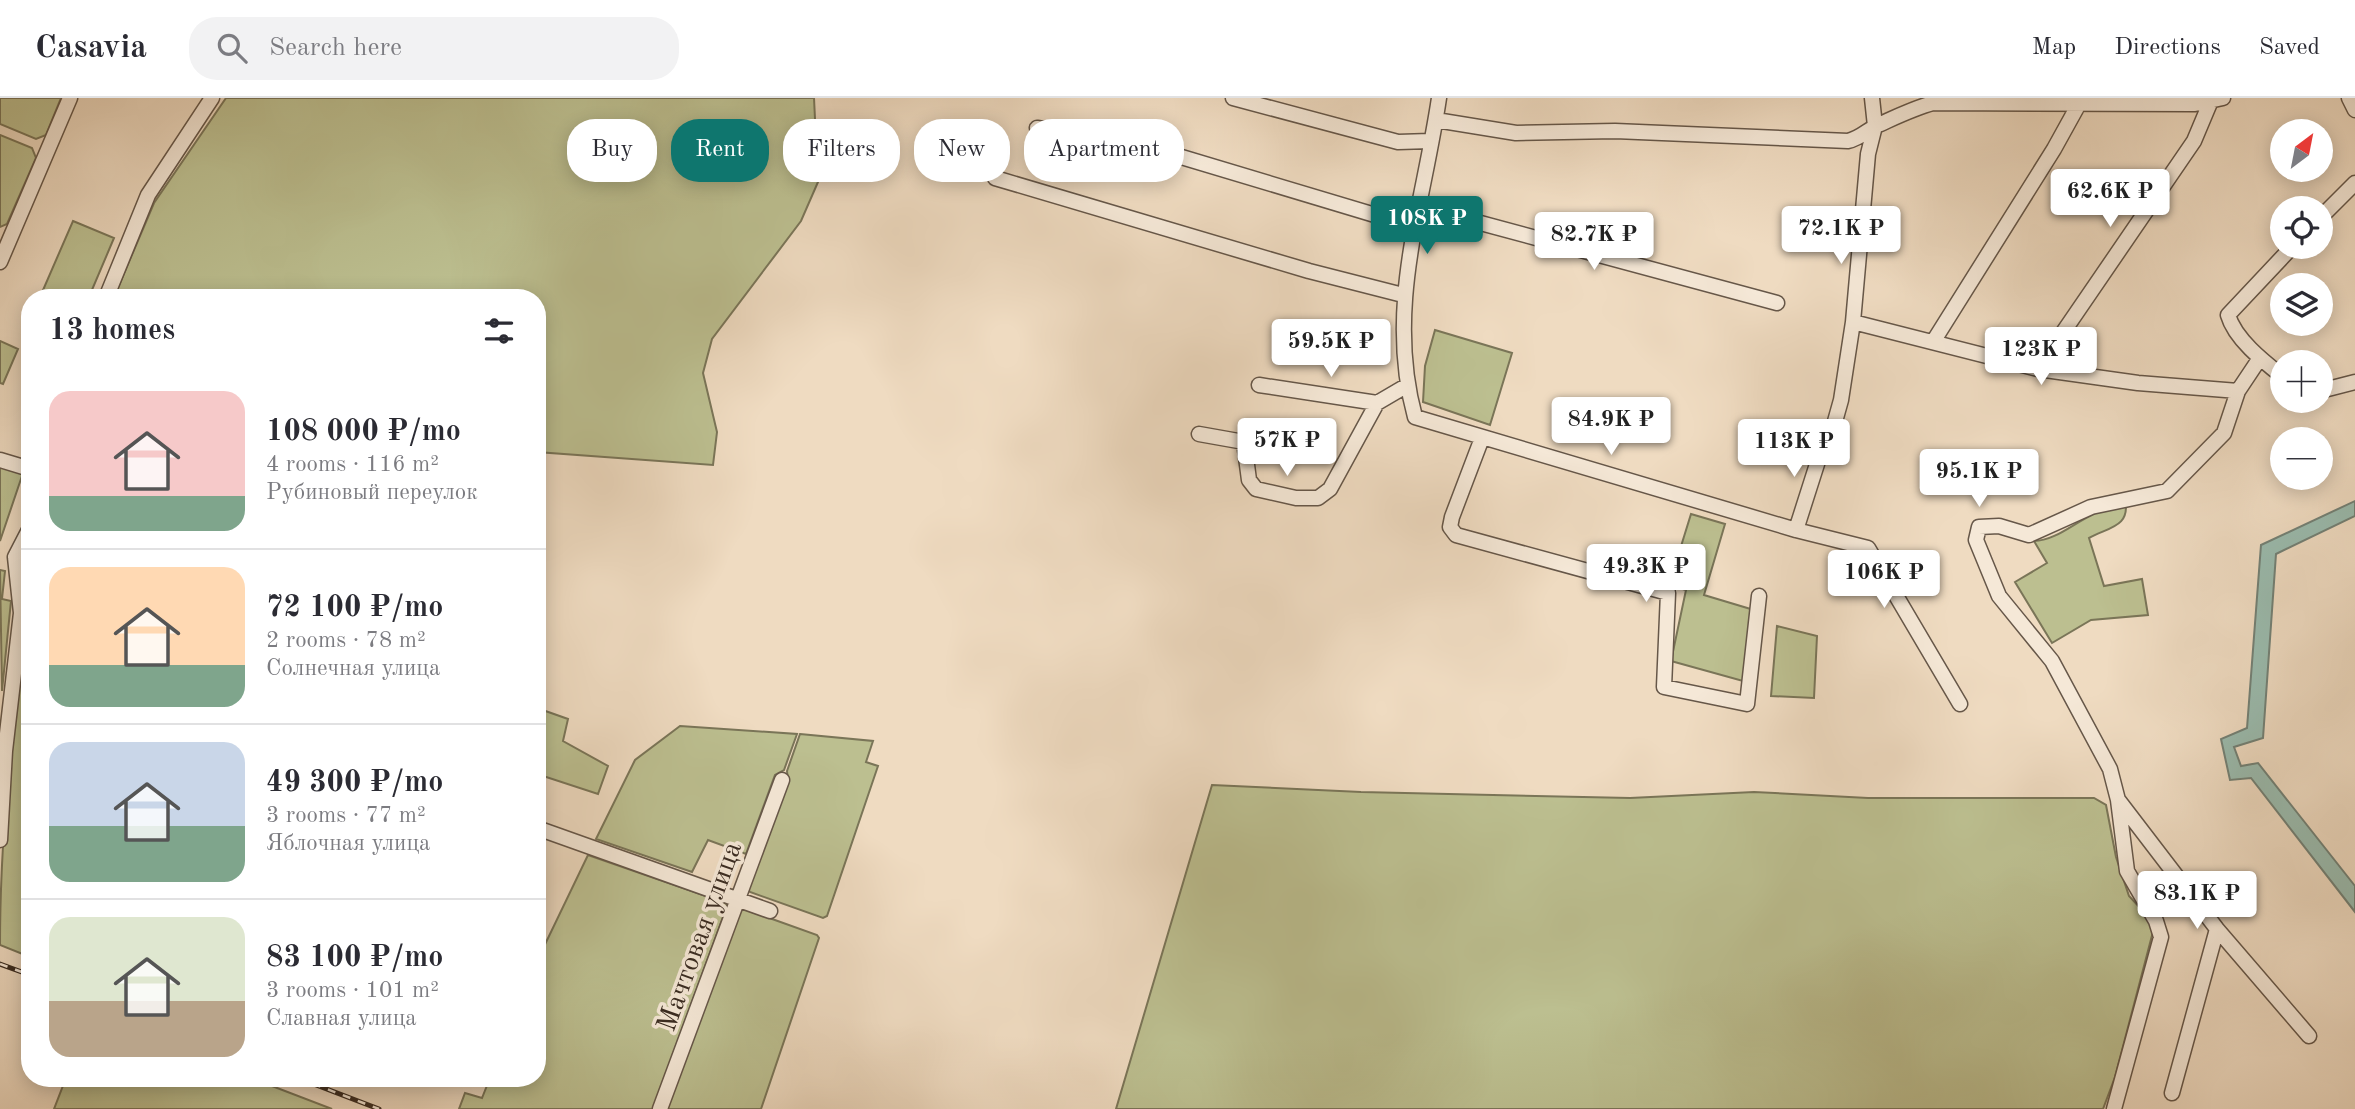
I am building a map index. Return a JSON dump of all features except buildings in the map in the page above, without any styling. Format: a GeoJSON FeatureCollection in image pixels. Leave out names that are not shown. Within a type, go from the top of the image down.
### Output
{"type":"FeatureCollection","features":[{"type":"Feature","properties":{"kind":"street"},"geometry":{"type":"LineString","coordinates":[[0,262],[70,98]]}},
{"type":"Feature","properties":{"kind":"street"},"geometry":{"type":"LineString","coordinates":[[110,289],[148,195],[212,98]]}},
{"type":"Feature","properties":{"kind":"street"},"geometry":{"type":"LineString","coordinates":[[1233,98],[1398,142],[1430,141]]}},
{"type":"Feature","properties":{"kind":"street"},"geometry":{"type":"LineString","coordinates":[[1439,98],[1403,295],[1401,335],[1406,386],[1415,417],[1796,530],[1868,548],[1959,704]]}},
{"type":"Feature","properties":{"kind":"street"},"geometry":{"type":"LineString","coordinates":[[1796,530],[1825,439],[1834,425],[1853,321],[1868,154],[1875,126],[1872,98]]}},
{"type":"Feature","properties":{"kind":"street"},"geometry":{"type":"LineString","coordinates":[[2350,98],[2355,110]]}},
{"type":"Feature","properties":{"kind":"street"},"geometry":{"type":"LineString","coordinates":[[1436,120],[1516,132],[1615,131],[1848,141],[1861,138],[1875,126],[1933,103],[2216,101],[2194,141],[2038,369]]}},
{"type":"Feature","properties":{"kind":"street"},"geometry":{"type":"LineString","coordinates":[[1933,342],[2054,149],[2080,102]]}},
{"type":"Feature","properties":{"kind":"street"},"geometry":{"type":"LineString","coordinates":[[1184,158],[1415,227]]}},
{"type":"Feature","properties":{"kind":"street"},"geometry":{"type":"LineString","coordinates":[[1009,182],[1309,271],[1403,295]]}},
{"type":"Feature","properties":{"kind":"street"},"geometry":{"type":"LineString","coordinates":[[2333,205],[2355,183]]}},
{"type":"Feature","properties":{"kind":"street"},"geometry":{"type":"LineString","coordinates":[[1421,207],[1777,303]]}},
{"type":"Feature","properties":{"kind":"street"},"geometry":{"type":"LineString","coordinates":[[2270,366],[2231,324],[2228,315],[2281,259]]}},
{"type":"Feature","properties":{"kind":"street"},"geometry":{"type":"LineString","coordinates":[[1853,321],[2038,369],[2138,383],[2238,391]]}},
{"type":"Feature","properties":{"kind":"street"},"geometry":{"type":"LineString","coordinates":[[2114,1109],[2161,937],[2156,921],[2127,871],[2118,800],[2110,769],[2097,740],[2052,661],[1999,596],[1976,540],[1979,527],[1999,526],[2029,535],[2091,507],[2167,491],[2224,433],[2238,391],[2260,358]]}},
{"type":"Feature","properties":{"kind":"street"},"geometry":{"type":"LineString","coordinates":[[2333,388],[2355,382]]}},
{"type":"Feature","properties":{"kind":"street"},"geometry":{"type":"LineString","coordinates":[[1259,385],[1377,403]]}},
{"type":"Feature","properties":{"kind":"street"},"geometry":{"type":"LineString","coordinates":[[1199,434],[1244,442],[1249,480],[1256,489],[1296,498],[1318,498],[1330,489],[1377,403],[1406,386]]}},
{"type":"Feature","properties":{"kind":"street"},"geometry":{"type":"LineString","coordinates":[[1482,438],[1450,527],[1456,535],[1668,593],[1664,687],[1747,704],[1759,596]]}},
{"type":"Feature","properties":{"kind":"street"},"geometry":{"type":"LineString","coordinates":[[0,460],[21,466]]}},
{"type":"Feature","properties":{"kind":"street"},"geometry":{"type":"LineString","coordinates":[[21,545],[15,557],[21,605]]}},
{"type":"Feature","properties":{"kind":"street"},"geometry":{"type":"LineString","coordinates":[[0,563],[15,557]]}},
{"type":"Feature","properties":{"kind":"street"},"geometry":{"type":"LineString","coordinates":[[0,839],[5,751],[21,621]]}},
{"type":"Feature","properties":{"kind":"street","name":"Мачтовая улица"},"geometry":{"type":"LineString","coordinates":[[660,1109],[782,780]]}},
{"type":"Feature","properties":{"kind":"street"},"geometry":{"type":"LineString","coordinates":[[2118,800],[2217,929],[2309,1036]]}},
{"type":"Feature","properties":{"kind":"street"},"geometry":{"type":"LineString","coordinates":[[546,831],[770,911]]}},
{"type":"Feature","properties":{"kind":"street"},"geometry":{"type":"LineString","coordinates":[[2172,1093],[2217,929]]}},
{"type":"Feature","properties":{"kind":"green space"},"geometry":{"type":"Polygon","coordinates":[[[0,98],[61,98],[46,135],[36,139],[0,124],[0,98]]]}},
{"type":"Feature","properties":{"kind":"green space"},"geometry":{"type":"Polygon","coordinates":[[[226,98],[814,98],[815,119],[783,119],[783,182],[818,182],[801,221],[712,339],[703,373],[717,432],[713,465],[546,453],[546,289],[117,289],[154,203],[226,98]]]}},
{"type":"Feature","properties":{"kind":"green space"},"geometry":{"type":"Polygon","coordinates":[[[0,135],[32,148],[36,158],[7,224],[0,227],[0,135]]]}},
{"type":"Feature","properties":{"kind":"green space"},"geometry":{"type":"Polygon","coordinates":[[[73,221],[114,238],[92,289],[43,289],[73,221]]]}},
{"type":"Feature","properties":{"kind":"green space"},"geometry":{"type":"Polygon","coordinates":[[[1435,330],[1512,353],[1490,425],[1423,402],[1425,366],[1435,330]]]}},
{"type":"Feature","properties":{"kind":"green space"},"geometry":{"type":"Polygon","coordinates":[[[0,341],[18,349],[3,384],[0,383],[0,341]]]}},
{"type":"Feature","properties":{"kind":"green space"},"geometry":{"type":"Polygon","coordinates":[[[0,464],[21,469],[21,479],[0,541],[0,464]]]}},
{"type":"Feature","properties":{"kind":"green space"},"geometry":{"type":"Polygon","coordinates":[[[2125,499],[2126,508],[2122,521],[2089,538],[2104,586],[2142,579],[2148,615],[2091,620],[2052,643],[2015,582],[2047,563],[2034,541],[2065,531],[2094,514],[2093,509],[2125,499]]]}},
{"type":"Feature","properties":{"kind":"green space"},"geometry":{"type":"Polygon","coordinates":[[[1691,514],[1725,524],[1704,595],[1754,610],[1743,681],[1671,661],[1686,590],[1669,585],[1691,514]]]}},
{"type":"Feature","properties":{"kind":"green space"},"geometry":{"type":"Polygon","coordinates":[[[0,570],[5,571],[2,599],[11,601],[2,691],[0,570]]]}},
{"type":"Feature","properties":{"kind":"green space"},"geometry":{"type":"Polygon","coordinates":[[[1777,626],[1817,636],[1814,698],[1771,696],[1777,626]]]}},
{"type":"Feature","properties":{"kind":"green space"},"geometry":{"type":"Polygon","coordinates":[[[21,657],[21,953],[0,945],[2,866],[21,657]]]}},
{"type":"Feature","properties":{"kind":"green space"},"geometry":{"type":"Polygon","coordinates":[[[546,711],[568,719],[563,741],[608,766],[598,794],[546,777],[546,711]]]}},
{"type":"Feature","properties":{"kind":"green space"},"geometry":{"type":"Polygon","coordinates":[[[680,726],[797,734],[784,770],[775,775],[746,854],[708,840],[692,872],[596,839],[635,760],[680,726]]]}},
{"type":"Feature","properties":{"kind":"green space"},"geometry":{"type":"Polygon","coordinates":[[[800,734],[873,741],[866,762],[878,766],[827,916],[823,918],[748,889],[788,780],[787,771],[800,734]]]}},
{"type":"Feature","properties":{"kind":"green space"},"geometry":{"type":"Polygon","coordinates":[[[1212,785],[1361,792],[1630,798],[1754,792],[1868,798],[2094,798],[2106,805],[2116,857],[2129,896],[2155,924],[2115,1077],[2103,1109],[1116,1109],[1212,785]]]}},
{"type":"Feature","properties":{"kind":"green space"},"geometry":{"type":"Polygon","coordinates":[[[588,855],[726,903],[653,1109],[459,1109],[465,1093],[482,1098],[486,1087],[546,1087],[546,942],[588,855]]]}},
{"type":"Feature","properties":{"kind":"green space"},"geometry":{"type":"Polygon","coordinates":[[[744,909],[819,938],[761,1109],[667,1109],[740,911],[744,909]]]}},
{"type":"Feature","properties":{"kind":"green space"},"geometry":{"type":"Polygon","coordinates":[[[63,1087],[275,1087],[332,1109],[54,1109],[63,1087]]]}},
{"type":"Feature","properties":{"kind":"shaded area"},"geometry":{"type":"Polygon","coordinates":[[[2355,501],[2355,516],[2276,554],[2263,738],[2234,747],[2241,766],[2258,763],[2355,886],[2355,912],[2251,778],[2230,780],[2221,739],[2247,728],[2261,545],[2355,501]]]}},
{"type":"Feature","properties":{"kind":"railway"},"geometry":{"type":"LineString","coordinates":[[0,964],[21,972]]}},
{"type":"Feature","properties":{"kind":"railway"},"geometry":{"type":"LineString","coordinates":[[322,1087],[379,1109]]}}]}
